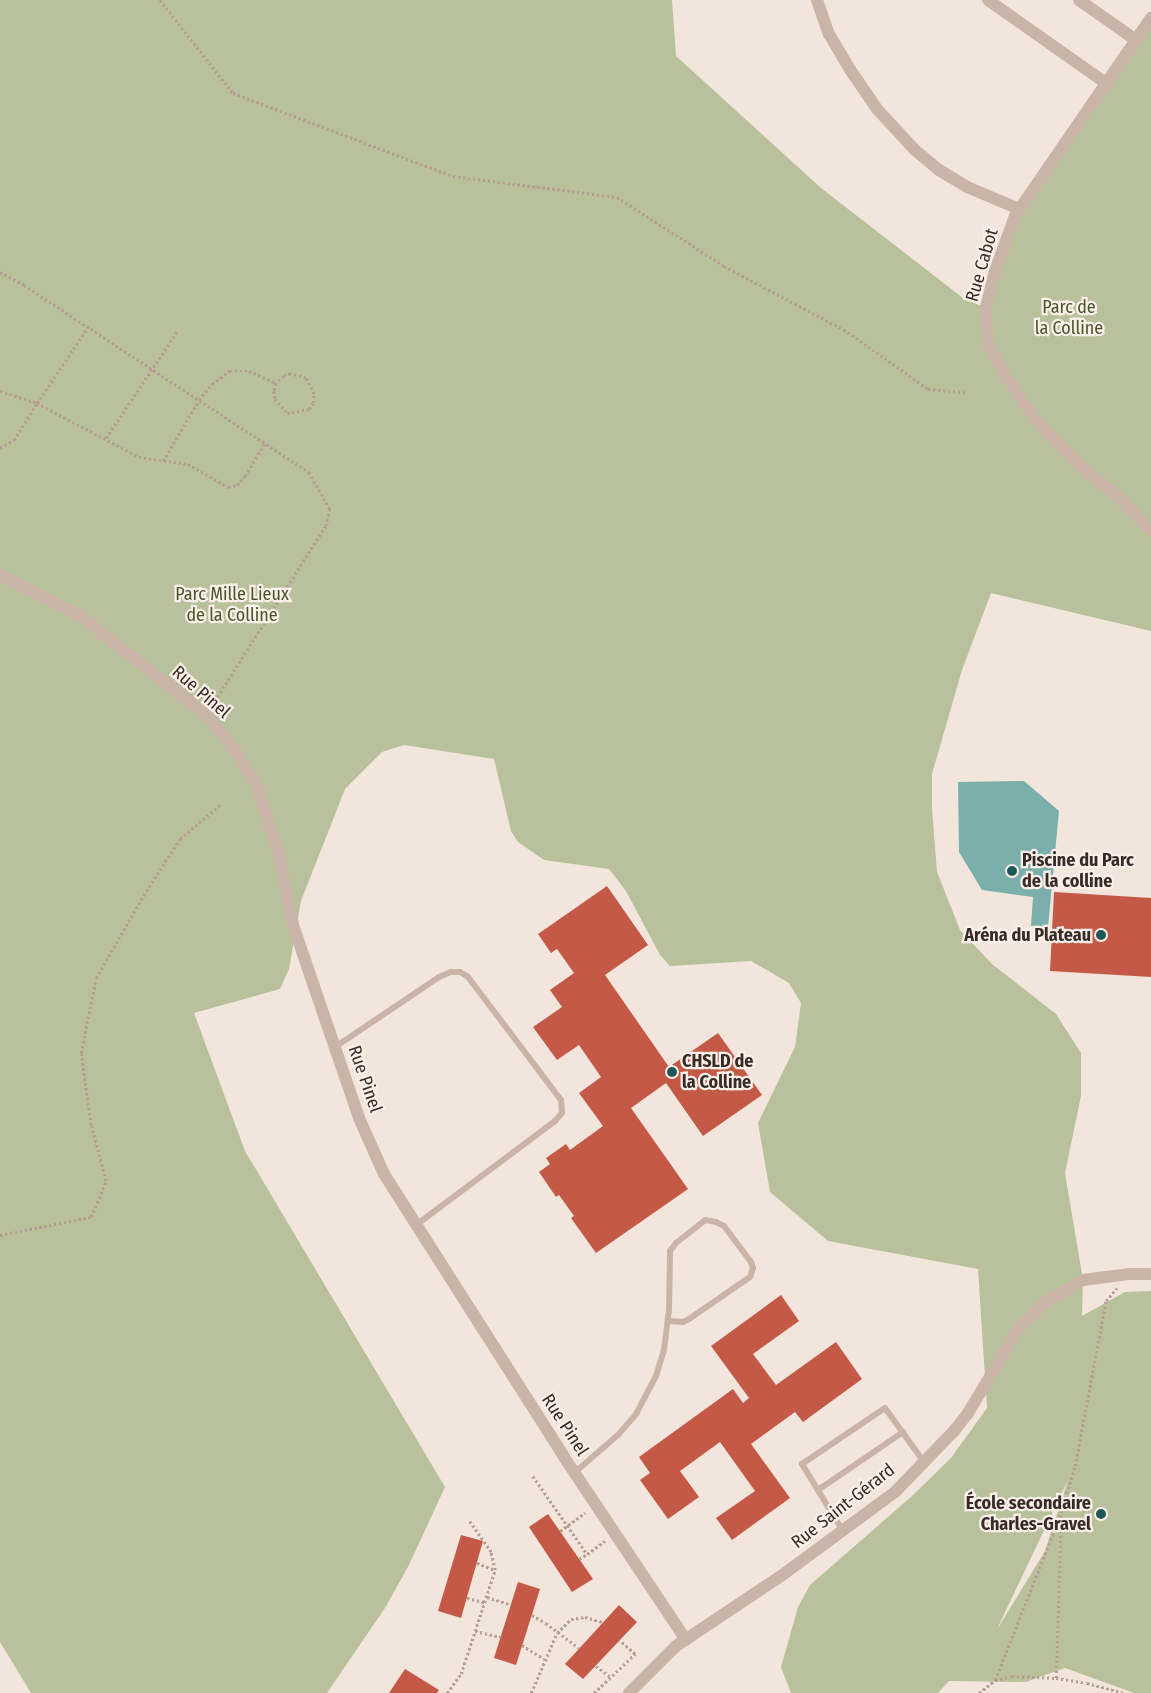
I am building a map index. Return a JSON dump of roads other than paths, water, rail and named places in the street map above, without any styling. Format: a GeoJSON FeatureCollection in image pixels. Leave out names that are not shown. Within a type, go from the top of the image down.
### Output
{"type":"FeatureCollection","features":[{"type":"Feature","properties":{"kind":"street"},"geometry":{"type":"LineString","coordinates":[[817,0],[829,34],[851,71],[877,109],[914,150],[939,170],[967,187],[1019,209]]}},
{"type":"Feature","properties":{"kind":"street"},"geometry":{"type":"LineString","coordinates":[[988,0],[1107,84]]}},
{"type":"Feature","properties":{"kind":"street"},"geometry":{"type":"LineString","coordinates":[[1079,0],[1136,40]]}},
{"type":"Feature","properties":{"kind":"street","name":"Rue Cabot"},"geometry":{"type":"LineString","coordinates":[[1151,18],[1019,209],[995,272],[986,308],[989,344],[1008,382],[1038,423],[1086,471],[1119,497],[1151,531]]}},
{"type":"Feature","properties":{"kind":"street","name":"Rue Pinel"},"geometry":{"type":"LineString","coordinates":[[0,575],[79,615],[206,715],[236,750],[256,784],[276,845],[293,925],[366,1134],[384,1174],[574,1472],[686,1640]]}},
{"type":"Feature","properties":{"kind":"street","name":"Rue Saint-Gérard"},"geometry":{"type":"LineString","coordinates":[[628,1693],[649,1671],[686,1640],[775,1580],[895,1492],[968,1413],[1007,1346],[1028,1318],[1056,1294],[1083,1280],[1129,1274],[1151,1274]]}},
{"type":"Feature","properties":{"kind":"lane"},"geometry":{"type":"LineString","coordinates":[[335,1047],[439,977],[450,972],[460,972],[468,978],[562,1100],[562,1113],[555,1121],[416,1225]]}},
{"type":"Feature","properties":{"kind":"lane"},"geometry":{"type":"LineString","coordinates":[[574,1472],[618,1435],[636,1414],[656,1376],[664,1350],[668,1321],[670,1251],[676,1243],[705,1220],[724,1226],[751,1262],[753,1268],[750,1276],[689,1320],[683,1322],[668,1321]]}},
{"type":"Feature","properties":{"kind":"lane"},"geometry":{"type":"LineString","coordinates":[[843,1531],[802,1464],[885,1408],[924,1462]]}},
{"type":"Feature","properties":{"kind":"lane"},"geometry":{"type":"LineString","coordinates":[[818,1490],[903,1432]]}},
{"type":"Feature","properties":{"kind":"water","name":"Piscine du Parc de la colline"},"geometry":{"type":"Polygon","coordinates":[[[1024,781],[1059,811],[1048,927],[1031,926],[1033,897],[982,890],[959,852],[958,782],[1024,781]]]}},
{"type":"Feature","properties":{"kind":"place","name":"Piscine du Parc de la colline"},"geometry":{"type":"Point","coordinates":[1012,871]}},
{"type":"Feature","properties":{"kind":"place","name":"Aréna du Plateau"},"geometry":{"type":"Point","coordinates":[1101,935]}},
{"type":"Feature","properties":{"kind":"place","name":"CHSLD de la Colline"},"geometry":{"type":"Point","coordinates":[672,1072]}},
{"type":"Feature","properties":{"kind":"place","name":"École secondaire Charles-Gravel"},"geometry":{"type":"Point","coordinates":[1101,1514]}},
{"type":"Feature","properties":{"kind":"park label","name":"Parc de la Colline"},"geometry":{"type":"Point","coordinates":[1069,318]}},
{"type":"Feature","properties":{"kind":"park label","name":"Parc Mille Lieux de la Colline"},"geometry":{"type":"Point","coordinates":[232,605]}}]}
